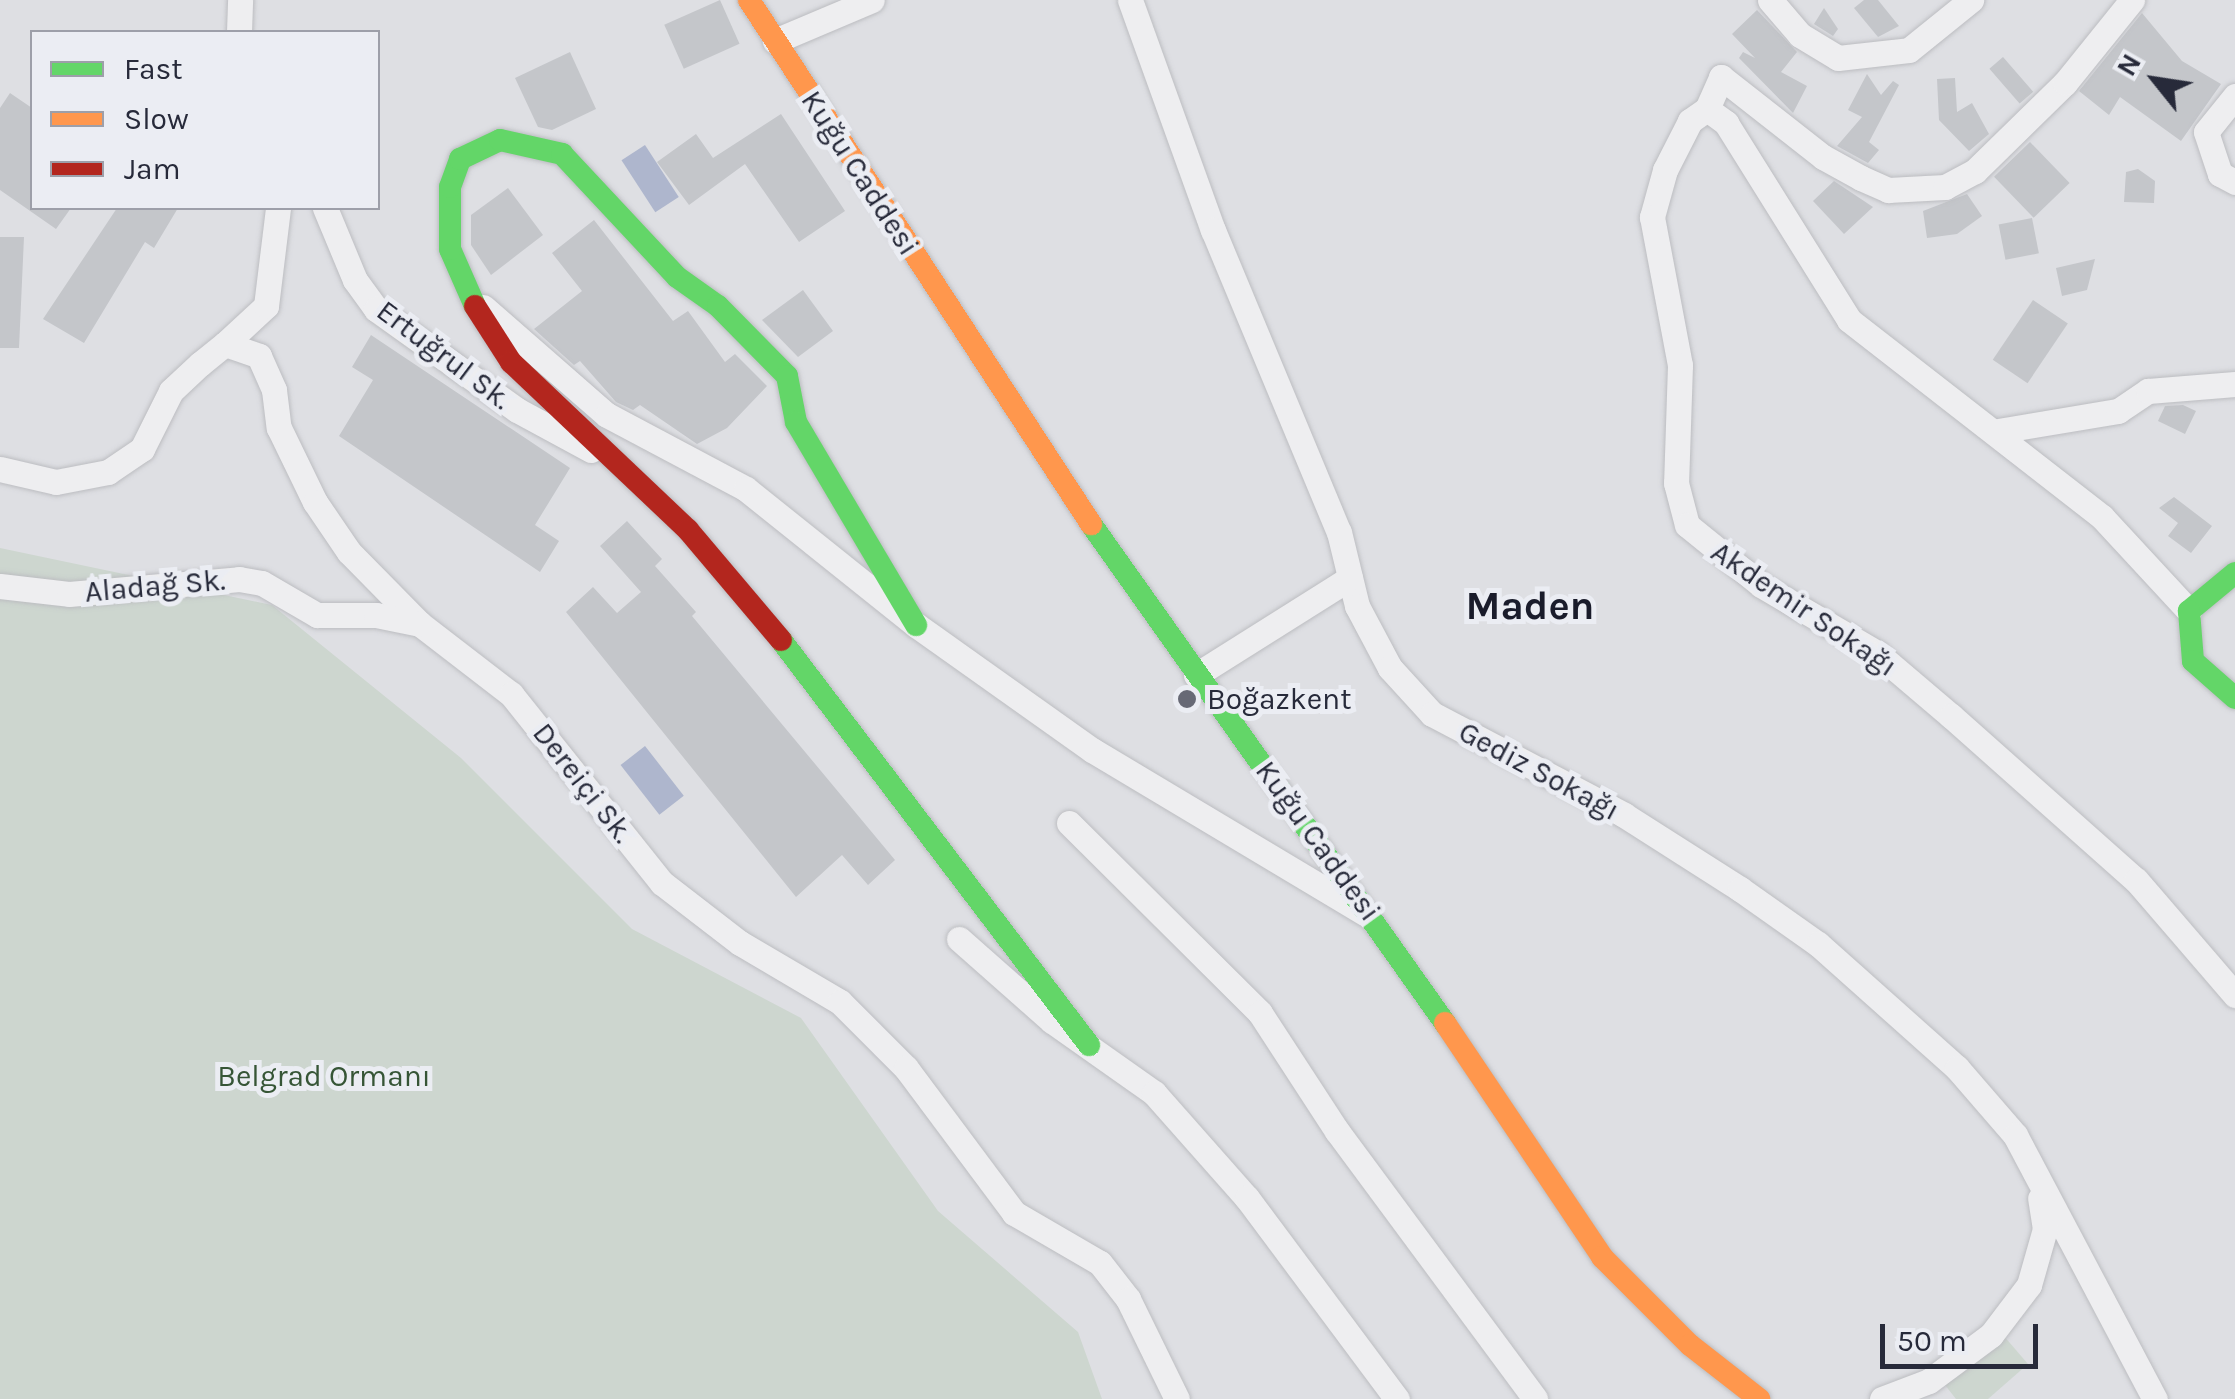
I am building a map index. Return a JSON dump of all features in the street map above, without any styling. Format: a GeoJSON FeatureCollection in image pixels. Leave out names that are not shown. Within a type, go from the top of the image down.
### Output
{"type":"FeatureCollection","features":[{"type":"Feature","properties":{"kind":"street"},"geometry":{"type":"LineString","coordinates":[[240,0],[240,30]]}},
{"type":"Feature","properties":{"kind":"street","name":"Kuğu Caddesi"},"geometry":{"type":"LineString","coordinates":[[750,0],[991,378],[1196,675],[1377,920],[1602,1256],[1690,1345],[1759,1399]]}},
{"type":"Feature","properties":{"kind":"street"},"geometry":{"type":"LineString","coordinates":[[776,41],[872,0]]}},
{"type":"Feature","properties":{"kind":"street","name":"Gediz Sokağı"},"geometry":{"type":"LineString","coordinates":[[1130,0],[1214,230],[1339,532],[1357,606],[1412,698],[1624,816],[1818,944],[1956,1068],[2014,1136],[2155,1399]]}},
{"type":"Feature","properties":{"kind":"street"},"geometry":{"type":"LineString","coordinates":[[1770,0],[1800,35],[1838,58],[1909,50],[1971,0]]}},
{"type":"Feature","properties":{"kind":"street","name":"Akdemir Sokağı"},"geometry":{"type":"LineString","coordinates":[[2132,0],[2065,83],[1975,170],[1945,187],[1888,190],[1861,178],[1823,157],[1721,77],[1707,109],[1690,121],[1665,170],[1652,217],[1680,365],[1676,482],[1687,525],[1761,586],[1877,653],[1951,716],[2136,880],[2235,995]]}},
{"type":"Feature","properties":{"kind":"street"},"geometry":{"type":"LineString","coordinates":[[2235,96],[2206,132],[2220,174],[2235,182]]}},
{"type":"Feature","properties":{"kind":"street"},"geometry":{"type":"LineString","coordinates":[[1707,109],[1726,123],[1849,320],[1998,431],[2102,517],[2189,611],[2193,660],[2235,698]]}},
{"type":"Feature","properties":{"kind":"street"},"geometry":{"type":"LineString","coordinates":[[916,625],[796,422],[788,376],[718,306],[678,277],[562,154],[500,140],[460,159],[450,187],[450,249],[468,295],[512,362],[608,459],[688,530],[814,681],[892,794],[964,873],[1089,1045]]}},
{"type":"Feature","properties":{"kind":"street"},"geometry":{"type":"LineString","coordinates":[[0,469],[56,482],[108,472],[142,448],[172,391],[266,306],[278,210]]}},
{"type":"Feature","properties":{"kind":"street","name":"Ertuğrul Sk."},"geometry":{"type":"LineString","coordinates":[[326,210],[355,280],[376,310],[517,410],[608,459]]}},
{"type":"Feature","properties":{"kind":"street"},"geometry":{"type":"LineString","coordinates":[[468,295],[607,416],[746,489],[916,625],[1092,750],[1377,920]]}},
{"type":"Feature","properties":{"kind":"street","name":"Dereiçi Sk."},"geometry":{"type":"LineString","coordinates":[[226,344],[259,356],[274,390],[279,428],[315,502],[349,552],[420,624],[512,694],[662,882],[713,925],[840,1002],[906,1068],[1014,1213],[1100,1263],[1128,1299],[1178,1399]]}},
{"type":"Feature","properties":{"kind":"street"},"geometry":{"type":"LineString","coordinates":[[1998,431],[2118,411],[2148,392],[2235,384]]}},
{"type":"Feature","properties":{"kind":"street"},"geometry":{"type":"LineString","coordinates":[[2189,611],[2235,573]]}},
{"type":"Feature","properties":{"kind":"street"},"geometry":{"type":"LineString","coordinates":[[1196,675],[1350,578]]}},
{"type":"Feature","properties":{"kind":"street","name":"Aladağ Sk."},"geometry":{"type":"LineString","coordinates":[[0,586],[69,594],[239,579],[262,583],[317,615],[376,615],[420,624]]}},
{"type":"Feature","properties":{"kind":"street"},"geometry":{"type":"LineString","coordinates":[[1068,823],[1260,1012],[1337,1130],[1536,1399]]}},
{"type":"Feature","properties":{"kind":"street"},"geometry":{"type":"LineString","coordinates":[[959,939],[1154,1093],[1247,1198],[1397,1399]]}},
{"type":"Feature","properties":{"kind":"street"},"geometry":{"type":"LineString","coordinates":[[1882,1399],[1930,1382],[1991,1335],[2028,1284],[2045,1230],[2036,1178]]}},
{"type":"Feature","properties":{"kind":"green space","name":"Belgrad Ormanı"},"geometry":{"type":"Polygon","coordinates":[[[0,548],[272,605],[461,758],[632,929],[801,1018],[938,1211],[1078,1332],[1102,1399],[0,1399],[0,548]]]}},
{"type":"Feature","properties":{"kind":"green space"},"geometry":{"type":"Polygon","coordinates":[[[2003,1335],[2028,1364],[1988,1399],[1956,1399],[1945,1385],[2003,1335]]]}},
{"type":"Feature","properties":{"kind":"water"},"geometry":{"type":"Polygon","coordinates":[[[645,145],[679,197],[655,212],[622,160],[645,145]]]}},
{"type":"Feature","properties":{"kind":"water"},"geometry":{"type":"Polygon","coordinates":[[[645,746],[684,796],[659,815],[621,765],[645,746]]]}},
{"type":"Feature","properties":{"kind":"building"},"geometry":{"type":"Polygon","coordinates":[[[720,0],[740,44],[684,69],[664,25],[720,0]]]}},
{"type":"Feature","properties":{"kind":"building"},"geometry":{"type":"Polygon","coordinates":[[[1864,0],[1878,0],[1899,26],[1878,37],[1854,8],[1864,0]]]}},
{"type":"Feature","properties":{"kind":"building"},"geometry":{"type":"Polygon","coordinates":[[[1824,8],[1838,29],[1833,36],[1814,24],[1824,8]]]}},
{"type":"Feature","properties":{"kind":"building"},"geometry":{"type":"Polygon","coordinates":[[[1757,10],[1797,52],[1781,72],[1807,86],[1793,113],[1739,58],[1743,52],[1755,58],[1732,34],[1757,10]]]}},
{"type":"Feature","properties":{"kind":"building"},"geometry":{"type":"Polygon","coordinates":[[[2142,13],[2182,61],[2221,84],[2181,141],[2120,97],[2109,115],[2079,91],[2142,13]]]}},
{"type":"Feature","properties":{"kind":"building"},"geometry":{"type":"Polygon","coordinates":[[[570,52],[596,109],[552,130],[538,127],[515,78],[570,52]]]}},
{"type":"Feature","properties":{"kind":"building"},"geometry":{"type":"Polygon","coordinates":[[[2003,57],[2033,92],[2020,104],[1989,69],[2003,57]]]}},
{"type":"Feature","properties":{"kind":"building"},"geometry":{"type":"Polygon","coordinates":[[[1867,74],[1881,95],[1893,81],[1899,85],[1869,142],[1879,150],[1868,163],[1837,146],[1862,117],[1848,110],[1867,74]]]}},
{"type":"Feature","properties":{"kind":"building"},"geometry":{"type":"Polygon","coordinates":[[[1955,78],[1957,112],[1972,103],[1989,134],[1969,151],[1939,120],[1937,79],[1955,78]]]}},
{"type":"Feature","properties":{"kind":"building"},"geometry":{"type":"Polygon","coordinates":[[[10,93],[30,107],[30,210],[70,210],[56,229],[0,190],[0,108],[10,93]]]}},
{"type":"Feature","properties":{"kind":"building"},"geometry":{"type":"Polygon","coordinates":[[[781,114],[845,211],[799,242],[745,164],[689,205],[657,162],[696,134],[713,158],[781,114]]]}},
{"type":"Feature","properties":{"kind":"building"},"geometry":{"type":"Polygon","coordinates":[[[2030,142],[2070,183],[2034,218],[1994,177],[2030,142]]]}},
{"type":"Feature","properties":{"kind":"building"},"geometry":{"type":"Polygon","coordinates":[[[2138,169],[2155,181],[2154,203],[2124,202],[2126,172],[2138,169]]]}},
{"type":"Feature","properties":{"kind":"building"},"geometry":{"type":"Polygon","coordinates":[[[1834,181],[1873,207],[1844,234],[1813,201],[1834,181]]]}},
{"type":"Feature","properties":{"kind":"building"},"geometry":{"type":"Polygon","coordinates":[[[508,188],[543,235],[491,275],[471,245],[471,215],[508,188]]]}},
{"type":"Feature","properties":{"kind":"building"},"geometry":{"type":"Polygon","coordinates":[[[1967,194],[1982,216],[1957,234],[1927,238],[1923,211],[1967,194]]]}},
{"type":"Feature","properties":{"kind":"building"},"geometry":{"type":"Polygon","coordinates":[[[116,210],[177,210],[154,248],[145,242],[84,343],[43,319],[116,210]]]}},
{"type":"Feature","properties":{"kind":"building"},"geometry":{"type":"Polygon","coordinates":[[[2032,218],[2039,253],[2005,260],[1999,224],[2032,218]]]}},
{"type":"Feature","properties":{"kind":"building"},"geometry":{"type":"Polygon","coordinates":[[[594,220],[673,321],[688,311],[725,362],[735,354],[767,386],[727,428],[697,444],[640,405],[633,410],[616,402],[580,361],[574,365],[534,329],[582,291],[552,253],[594,220]]]}},
{"type":"Feature","properties":{"kind":"building"},"geometry":{"type":"Polygon","coordinates":[[[0,237],[24,237],[19,348],[0,348],[0,237]]]}},
{"type":"Feature","properties":{"kind":"building"},"geometry":{"type":"Polygon","coordinates":[[[2095,259],[2087,290],[2062,296],[2056,268],[2095,259]]]}},
{"type":"Feature","properties":{"kind":"building"},"geometry":{"type":"Polygon","coordinates":[[[803,290],[833,331],[798,357],[762,320],[803,290]]]}},
{"type":"Feature","properties":{"kind":"building"},"geometry":{"type":"Polygon","coordinates":[[[2033,300],[2068,323],[2028,383],[1993,360],[2033,300]]]}},
{"type":"Feature","properties":{"kind":"building"},"geometry":{"type":"Polygon","coordinates":[[[371,335],[570,468],[535,525],[559,541],[540,572],[339,436],[373,380],[352,367],[371,335]]]}},
{"type":"Feature","properties":{"kind":"building"},"geometry":{"type":"Polygon","coordinates":[[[2183,405],[2196,411],[2185,434],[2158,421],[2165,406],[2183,405]]]}},
{"type":"Feature","properties":{"kind":"building"},"geometry":{"type":"Polygon","coordinates":[[[2174,497],[2212,526],[2191,553],[2168,536],[2178,523],[2159,508],[2174,497]]]}},
{"type":"Feature","properties":{"kind":"building"},"geometry":{"type":"Polygon","coordinates":[[[627,521],[662,559],[655,566],[696,612],[692,616],[895,860],[868,885],[842,855],[796,897],[566,612],[593,587],[617,613],[641,592],[600,546],[627,521]]]}},
{"type":"Feature","properties":{"kind":"traffic: fast"},"geometry":{"type":"LineString","coordinates":[[475,306],[450,249],[450,187],[460,159],[500,140],[562,154],[677,277],[718,306],[787,376],[796,422],[916,625]]}},
{"type":"Feature","properties":{"kind":"traffic: fast"},"geometry":{"type":"LineString","coordinates":[[1091,524],[1445,1023]]}},
{"type":"Feature","properties":{"kind":"traffic: fast"},"geometry":{"type":"LineString","coordinates":[[2235,573],[2189,611],[2193,661],[2235,698]]}},
{"type":"Feature","properties":{"kind":"traffic: fast"},"geometry":{"type":"LineString","coordinates":[[781,640],[1089,1045]]}},
{"type":"Feature","properties":{"kind":"traffic: slow"},"geometry":{"type":"LineString","coordinates":[[749,0],[1091,524]]}},
{"type":"Feature","properties":{"kind":"traffic: slow"},"geometry":{"type":"LineString","coordinates":[[1445,1023],[1602,1257],[1690,1345],[1759,1399]]}},
{"type":"Feature","properties":{"kind":"traffic: jam"},"geometry":{"type":"LineString","coordinates":[[475,306],[511,362],[688,530],[781,640]]}},
{"type":"Feature","properties":{"kind":"place","name":"Boğazkent"},"geometry":{"type":"Point","coordinates":[1187,699]}},
{"type":"Feature","properties":{"kind":"district","name":"Maden"},"geometry":{"type":"Point","coordinates":[1530,606]}}]}
